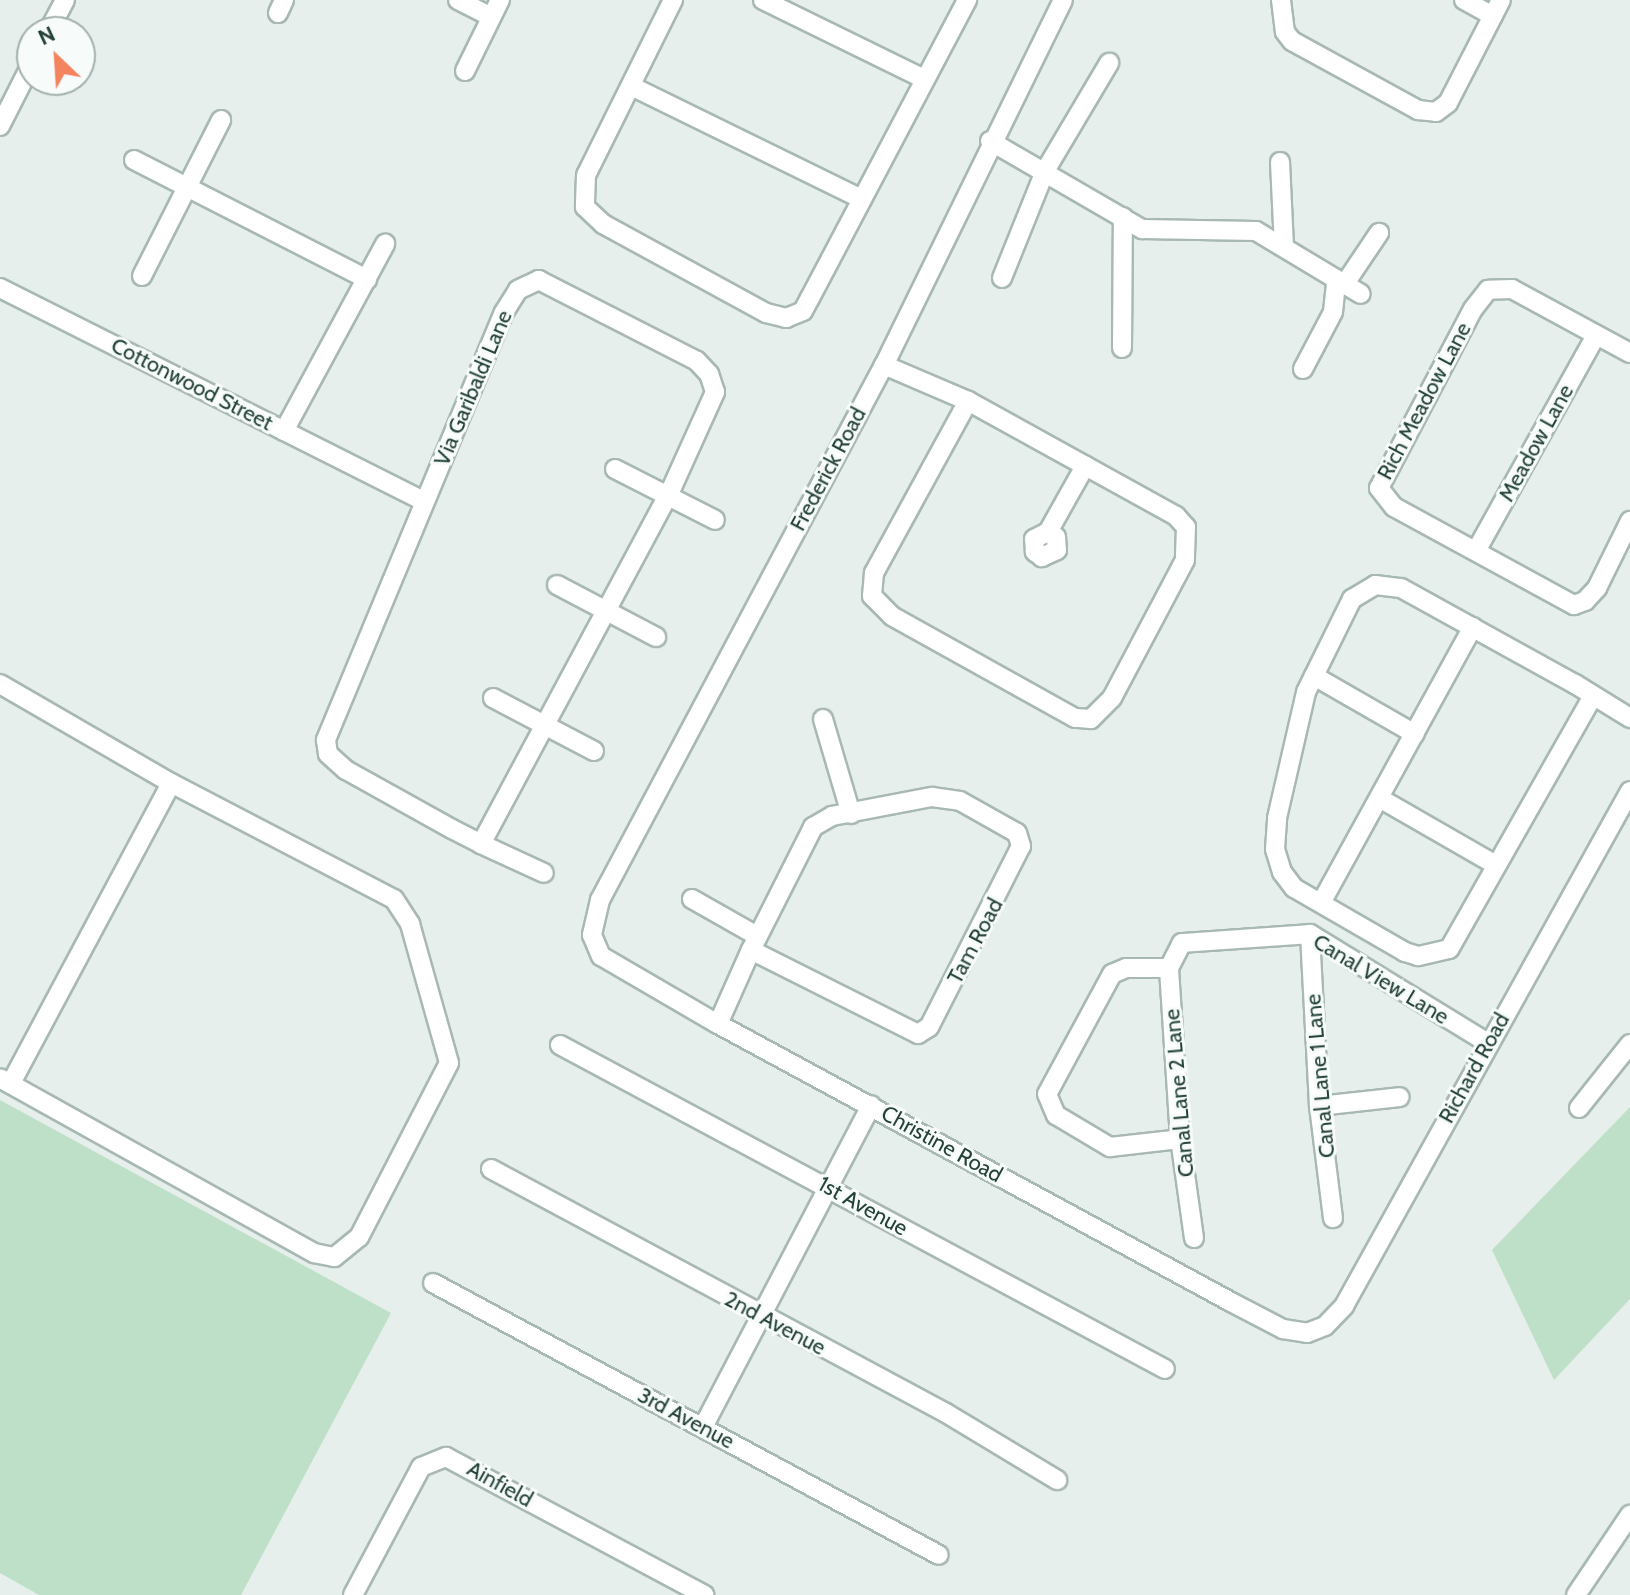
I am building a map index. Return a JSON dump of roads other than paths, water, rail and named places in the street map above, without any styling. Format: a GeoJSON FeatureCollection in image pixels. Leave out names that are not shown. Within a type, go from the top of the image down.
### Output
{"type":"FeatureCollection","features":[{"type":"Feature","properties":{"kind":"street"},"geometry":{"type":"LineString","coordinates":[[458,0],[496,8],[465,71]]}},
{"type":"Feature","properties":{"kind":"street"},"geometry":{"type":"LineString","coordinates":[[673,0],[586,175],[585,207],[603,224],[766,313],[786,318],[803,311],[967,0]]}},
{"type":"Feature","properties":{"kind":"street"},"geometry":{"type":"LineString","coordinates":[[763,0],[924,79]]}},
{"type":"Feature","properties":{"kind":"street","name":"Frederick Road"},"geometry":{"type":"LineString","coordinates":[[592,935],[594,914],[611,877],[884,365],[990,141],[1063,0]]}},
{"type":"Feature","properties":{"kind":"street"},"geometry":{"type":"LineString","coordinates":[[1281,0],[1285,32],[1292,41],[1418,110],[1436,112],[1448,103],[1497,8],[1464,0]]}},
{"type":"Feature","properties":{"kind":"street"},"geometry":{"type":"LineString","coordinates":[[1002,278],[1045,171],[1109,63]]}},
{"type":"Feature","properties":{"kind":"street"},"geometry":{"type":"LineString","coordinates":[[631,86],[862,199]]}},
{"type":"Feature","properties":{"kind":"street"},"geometry":{"type":"LineString","coordinates":[[0,126],[16,94]]}},
{"type":"Feature","properties":{"kind":"street"},"geometry":{"type":"LineString","coordinates":[[142,276],[221,120]]}},
{"type":"Feature","properties":{"kind":"street"},"geometry":{"type":"LineString","coordinates":[[990,141],[1142,229],[1256,231],[1347,286]]}},
{"type":"Feature","properties":{"kind":"street"},"geometry":{"type":"LineString","coordinates":[[134,160],[367,279]]}},
{"type":"Feature","properties":{"kind":"street"},"geometry":{"type":"LineString","coordinates":[[1280,162],[1284,247]]}},
{"type":"Feature","properties":{"kind":"street"},"geometry":{"type":"LineString","coordinates":[[1122,348],[1123,217]]}},
{"type":"Feature","properties":{"kind":"street"},"geometry":{"type":"LineString","coordinates":[[1303,369],[1379,233]]}},
{"type":"Feature","properties":{"kind":"street"},"geometry":{"type":"LineString","coordinates":[[284,431],[385,244]]}},
{"type":"Feature","properties":{"kind":"street","name":"Via Garibaldi Lane"},"geometry":{"type":"LineString","coordinates":[[481,844],[669,494],[714,400],[709,374],[697,361],[539,280],[518,290],[504,312],[342,696],[326,746],[346,770],[481,844],[544,873]]}},
{"type":"Feature","properties":{"kind":"street","name":"Rich Meadow Lane"},"geometry":{"type":"LineString","coordinates":[[1630,353],[1504,287],[1488,290],[1473,309],[1379,488],[1394,507],[1574,605],[1590,596],[1624,547],[1630,521]]}},
{"type":"Feature","properties":{"kind":"street","name":"Cottonwood Street"},"geometry":{"type":"LineString","coordinates":[[0,288],[424,501]]}},
{"type":"Feature","properties":{"kind":"street","name":"Meadow Lane"},"geometry":{"type":"LineString","coordinates":[[1476,551],[1596,335]]}},
{"type":"Feature","properties":{"kind":"street"},"geometry":{"type":"LineString","coordinates":[[884,365],[968,401],[1176,516],[1189,537],[1185,560],[1112,698],[1096,716],[1083,720],[880,609],[872,596],[874,573],[968,401]]}},
{"type":"Feature","properties":{"kind":"street"},"geometry":{"type":"LineString","coordinates":[[1048,532],[1085,466]]}},
{"type":"Feature","properties":{"kind":"street"},"geometry":{"type":"LineString","coordinates":[[615,469],[715,520]]}},
{"type":"Feature","properties":{"kind":"street"},"geometry":{"type":"LineString","coordinates":[[557,585],[656,637]]}},
{"type":"Feature","properties":{"kind":"street"},"geometry":{"type":"LineString","coordinates":[[1593,696],[1459,936],[1443,952],[1413,955],[1294,888],[1275,849],[1301,709],[1352,599],[1375,585],[1401,588],[1473,627],[1593,696],[1630,718]]}},
{"type":"Feature","properties":{"kind":"street"},"geometry":{"type":"LineString","coordinates":[[1321,903],[1473,627]]}},
{"type":"Feature","properties":{"kind":"street"},"geometry":{"type":"LineString","coordinates":[[1314,676],[1415,734]]}},
{"type":"Feature","properties":{"kind":"street"},"geometry":{"type":"LineString","coordinates":[[0,684],[171,783],[380,890],[406,914],[449,1063],[376,1207],[343,1254],[314,1253],[6,1080],[171,783]]}},
{"type":"Feature","properties":{"kind":"street"},"geometry":{"type":"LineString","coordinates":[[493,698],[594,751]]}},
{"type":"Feature","properties":{"kind":"street"},"geometry":{"type":"LineString","coordinates":[[823,719],[851,814]]}},
{"type":"Feature","properties":{"kind":"street","name":"Richard Road"},"geometry":{"type":"LineString","coordinates":[[1307,1333],[1325,1326],[1344,1306],[1630,791]]}},
{"type":"Feature","properties":{"kind":"street","name":"Tam Road"},"geometry":{"type":"LineString","coordinates":[[692,899],[754,943],[909,1033],[929,1027],[1021,855],[1019,836],[950,798],[823,819],[813,827],[754,943],[718,1024]]}},
{"type":"Feature","properties":{"kind":"street"},"geometry":{"type":"LineString","coordinates":[[1381,799],[1496,865]]}},
{"type":"Feature","properties":{"kind":"street","name":"Canal View Lane"},"geometry":{"type":"LineString","coordinates":[[1176,948],[1197,939],[1310,934],[1488,1043]]}},
{"type":"Feature","properties":{"kind":"street","name":"Canal Lane 1 Lane"},"geometry":{"type":"LineString","coordinates":[[1310,934],[1319,1106],[1333,1218]]}},
{"type":"Feature","properties":{"kind":"street","name":"Christine Road"},"geometry":{"type":"LineString","coordinates":[[592,935],[607,962],[718,1024],[1283,1329],[1307,1333]]}},
{"type":"Feature","properties":{"kind":"street","name":"Canal Lane 2 Lane"},"geometry":{"type":"LineString","coordinates":[[1176,948],[1169,968],[1180,1139],[1194,1238]]}},
{"type":"Feature","properties":{"kind":"street"},"geometry":{"type":"LineString","coordinates":[[1169,968],[1126,968],[1112,974],[1047,1094],[1056,1115],[1110,1147],[1180,1139]]}},
{"type":"Feature","properties":{"kind":"street"},"geometry":{"type":"LineString","coordinates":[[1579,1108],[1630,1044]]}},
{"type":"Feature","properties":{"kind":"street","name":"1st Avenue"},"geometry":{"type":"LineString","coordinates":[[560,1045],[831,1187],[1165,1369]]}},
{"type":"Feature","properties":{"kind":"street"},"geometry":{"type":"LineString","coordinates":[[1319,1106],[1400,1097]]}},
{"type":"Feature","properties":{"kind":"street"},"geometry":{"type":"LineString","coordinates":[[703,1427],[831,1187],[871,1105]]}},
{"type":"Feature","properties":{"kind":"street","name":"2nd Avenue"},"geometry":{"type":"LineString","coordinates":[[491,1169],[760,1316],[946,1413],[1057,1480]]}},
{"type":"Feature","properties":{"kind":"street","name":"3rd Avenue"},"geometry":{"type":"LineString","coordinates":[[433,1283],[939,1555]]}},
{"type":"Feature","properties":{"kind":"street","name":"Ainfield"},"geometry":{"type":"LineString","coordinates":[[353,1595],[421,1467],[446,1457],[704,1595]]}},
{"type":"Feature","properties":{"kind":"street"},"geometry":{"type":"LineString","coordinates":[[1576,1595],[1630,1515]]}}]}
